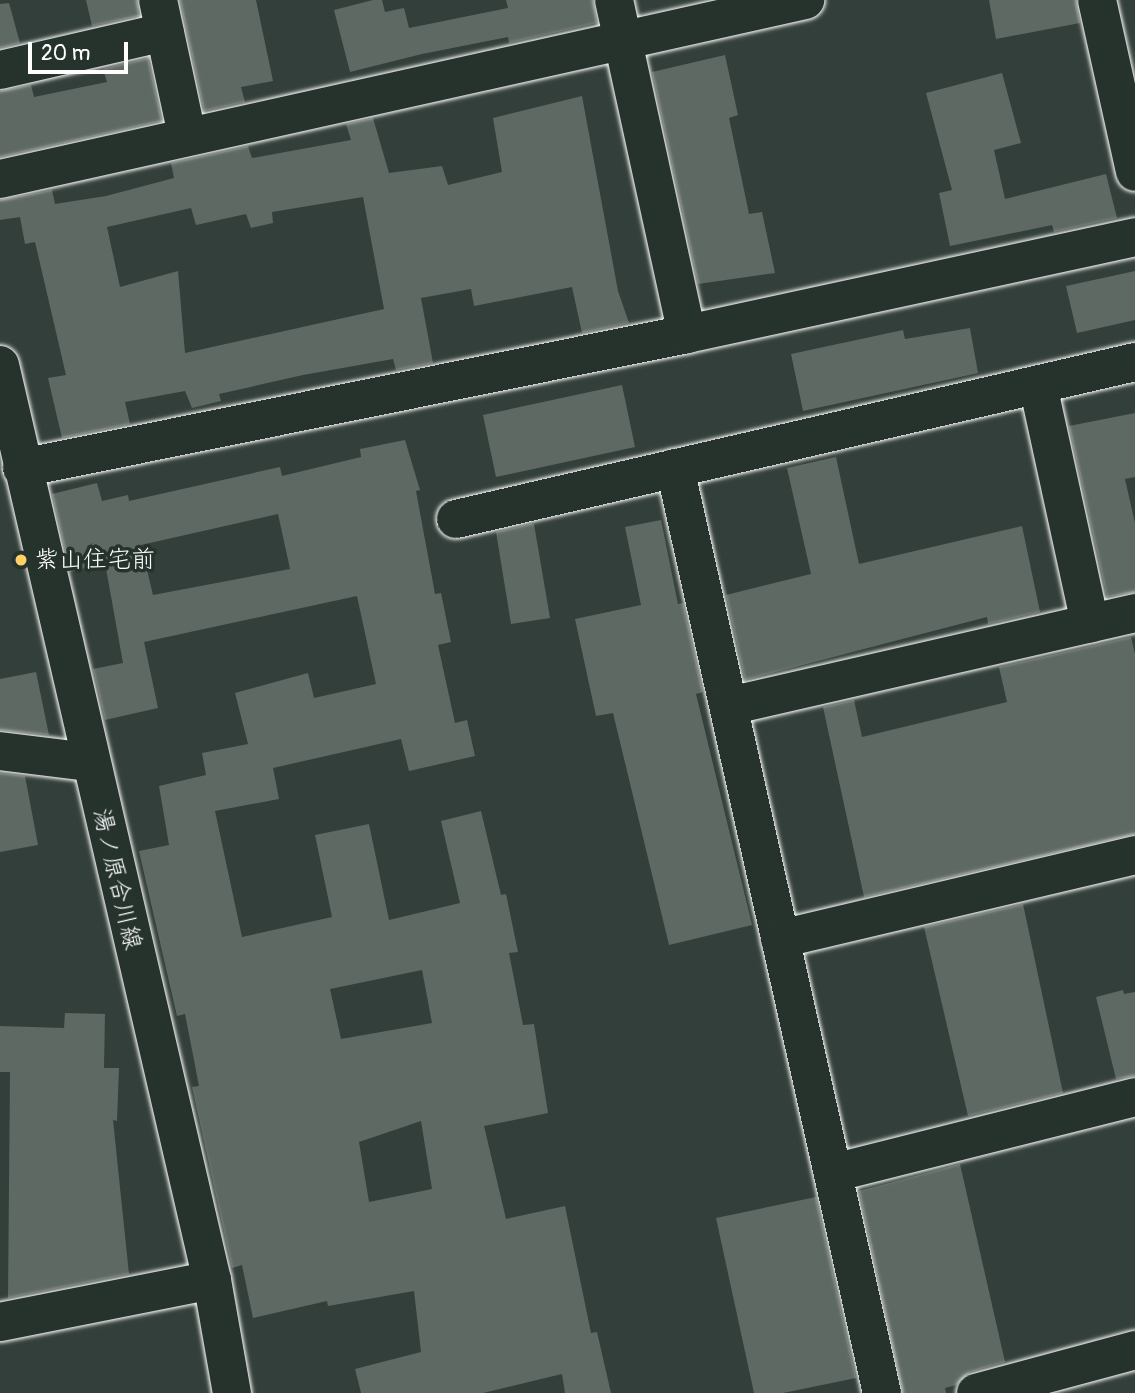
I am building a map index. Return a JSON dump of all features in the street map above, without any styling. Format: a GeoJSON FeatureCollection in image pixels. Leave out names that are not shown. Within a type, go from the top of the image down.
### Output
{"type":"FeatureCollection","features":[{"type":"Feature","properties":{"kind":"street"},"geometry":{"type":"LineString","coordinates":[[614,0],[687,334]]}},
{"type":"Feature","properties":{"kind":"street"},"geometry":{"type":"LineString","coordinates":[[0,179],[187,135],[623,42],[805,0]]}},
{"type":"Feature","properties":{"kind":"street"},"geometry":{"type":"LineString","coordinates":[[1097,0],[1135,173]]}},
{"type":"Feature","properties":{"kind":"street"},"geometry":{"type":"LineString","coordinates":[[0,70],[161,16],[187,135]]}},
{"type":"Feature","properties":{"kind":"street"},"geometry":{"type":"LineString","coordinates":[[22,468],[687,334],[1135,237]]}},
{"type":"Feature","properties":{"kind":"street"},"geometry":{"type":"LineString","coordinates":[[456,519],[1135,362]]}},
{"type":"Feature","properties":{"kind":"street"},"geometry":{"type":"LineString","coordinates":[[1038,385],[1090,623]]}},
{"type":"Feature","properties":{"kind":"street","name":"湯ノ原合川線"},"geometry":{"type":"LineString","coordinates":[[2,387],[212,1280],[232,1393]]}},
{"type":"Feature","properties":{"kind":"street"},"geometry":{"type":"LineString","coordinates":[[675,468],[882,1393]]}},
{"type":"Feature","properties":{"kind":"street"},"geometry":{"type":"LineString","coordinates":[[729,706],[1135,613]]}},
{"type":"Feature","properties":{"kind":"street"},"geometry":{"type":"LineString","coordinates":[[0,751],[89,762]]}},
{"type":"Feature","properties":{"kind":"street"},"geometry":{"type":"LineString","coordinates":[[780,939],[1135,855]]}},
{"type":"Feature","properties":{"kind":"street"},"geometry":{"type":"LineString","coordinates":[[833,1173],[1135,1097]]}},
{"type":"Feature","properties":{"kind":"street"},"geometry":{"type":"LineString","coordinates":[[0,1322],[212,1280]]}},
{"type":"Feature","properties":{"kind":"street"},"geometry":{"type":"LineString","coordinates":[[976,1393],[1135,1350]]}},
{"type":"Feature","properties":{"kind":"building"},"geometry":{"type":"Polygon","coordinates":[[[86,0],[137,0],[139,16],[92,26],[86,0]]]}},
{"type":"Feature","properties":{"kind":"building"},"geometry":{"type":"Polygon","coordinates":[[[180,0],[256,0],[273,81],[241,87],[245,102],[204,111],[180,0]]]}},
{"type":"Feature","properties":{"kind":"building"},"geometry":{"type":"Polygon","coordinates":[[[382,0],[385,12],[404,8],[409,28],[508,8],[506,0],[593,0],[597,23],[509,43],[508,37],[422,54],[350,72],[334,10],[382,0]]]}},
{"type":"Feature","properties":{"kind":"building"},"geometry":{"type":"Polygon","coordinates":[[[989,0],[1076,0],[1080,23],[996,39],[989,0]]]}},
{"type":"Feature","properties":{"kind":"building"},"geometry":{"type":"Polygon","coordinates":[[[9,3],[20,43],[0,48],[0,4],[9,3]]]}},
{"type":"Feature","properties":{"kind":"building"},"geometry":{"type":"Polygon","coordinates":[[[725,55],[738,115],[729,118],[749,214],[762,212],[775,273],[698,284],[652,72],[725,55]]]}},
{"type":"Feature","properties":{"kind":"building"},"geometry":{"type":"Polygon","coordinates":[[[148,58],[162,121],[0,157],[0,91],[31,85],[34,97],[107,82],[103,69],[148,58]]]}},
{"type":"Feature","properties":{"kind":"building"},"geometry":{"type":"Polygon","coordinates":[[[1002,73],[1021,143],[994,150],[1005,199],[1106,174],[1117,218],[1054,232],[1052,225],[950,246],[939,193],[952,190],[926,93],[1002,73]]]}},
{"type":"Feature","properties":{"kind":"building"},"geometry":{"type":"Polygon","coordinates":[[[582,96],[618,291],[629,323],[582,333],[572,287],[474,306],[471,289],[421,298],[433,363],[396,370],[393,359],[303,375],[219,394],[221,401],[192,408],[185,391],[125,402],[130,424],[62,438],[48,378],[66,375],[35,242],[25,244],[20,217],[0,220],[0,200],[52,190],[55,204],[106,196],[174,178],[171,163],[248,146],[252,158],[351,140],[346,124],[373,118],[389,173],[442,166],[448,185],[502,172],[493,118],[582,96]],[[363,197],[272,212],[273,223],[251,228],[246,214],[196,225],[191,208],[107,227],[120,287],[178,271],[185,353],[384,309],[363,197]]]}},
{"type":"Feature","properties":{"kind":"building"},"geometry":{"type":"Polygon","coordinates":[[[1135,271],[1135,320],[1077,333],[1066,286],[1135,271]]]}},
{"type":"Feature","properties":{"kind":"building"},"geometry":{"type":"Polygon","coordinates":[[[970,328],[978,373],[803,411],[791,354],[903,330],[905,339],[970,328]]]}},
{"type":"Feature","properties":{"kind":"building"},"geometry":{"type":"Polygon","coordinates":[[[622,385],[635,447],[496,477],[483,415],[622,385]]]}},
{"type":"Feature","properties":{"kind":"building"},"geometry":{"type":"Polygon","coordinates":[[[1135,413],[1135,477],[1125,479],[1135,523],[1135,592],[1107,597],[1069,426],[1135,413]]]}},
{"type":"Feature","properties":{"kind":"building"},"geometry":{"type":"Polygon","coordinates":[[[405,440],[420,490],[416,491],[435,594],[441,593],[451,642],[438,645],[455,723],[467,720],[475,756],[409,771],[401,739],[273,768],[279,799],[215,811],[242,937],[332,917],[315,835],[369,824],[389,920],[460,903],[441,821],[481,811],[501,895],[506,894],[518,952],[509,953],[523,1025],[534,1024],[548,1113],[484,1126],[506,1219],[565,1206],[591,1333],[597,1332],[611,1393],[565,1393],[562,1374],[483,1393],[361,1393],[355,1369],[421,1352],[414,1291],[328,1306],[327,1301],[253,1318],[242,1265],[232,1268],[192,1087],[199,1086],[185,1014],[177,1016],[139,851],[169,845],[159,786],[206,775],[202,753],[248,744],[235,693],[308,673],[314,698],[376,684],[357,596],[144,642],[158,708],[105,720],[93,669],[123,663],[105,563],[70,572],[52,494],[97,483],[102,501],[128,495],[129,501],[280,467],[282,476],[361,457],[360,449],[405,440]],[[278,514],[141,545],[153,595],[290,569],[278,514]],[[422,970],[330,989],[341,1039],[432,1023],[422,970]],[[421,1121],[359,1142],[369,1202],[432,1189],[421,1121]]]}},
{"type":"Feature","properties":{"kind":"building"},"geometry":{"type":"Polygon","coordinates":[[[836,457],[859,564],[1022,526],[1040,612],[988,624],[987,617],[745,680],[726,595],[811,574],[787,468],[836,457]]]}},
{"type":"Feature","properties":{"kind":"building"},"geometry":{"type":"Polygon","coordinates":[[[661,520],[678,604],[683,603],[703,692],[696,694],[752,925],[669,945],[613,713],[596,716],[575,619],[641,605],[625,527],[661,520]]]}},
{"type":"Feature","properties":{"kind":"building"},"geometry":{"type":"Polygon","coordinates":[[[534,524],[550,618],[511,624],[496,532],[534,524]]]}},
{"type":"Feature","properties":{"kind":"building"},"geometry":{"type":"Polygon","coordinates":[[[1131,637],[1135,654],[1135,834],[864,897],[823,707],[854,700],[862,737],[1007,702],[999,667],[1131,637]]]}},
{"type":"Feature","properties":{"kind":"building"},"geometry":{"type":"Polygon","coordinates":[[[36,672],[49,735],[0,730],[0,679],[36,672]]]}},
{"type":"Feature","properties":{"kind":"building"},"geometry":{"type":"Polygon","coordinates":[[[0,773],[25,776],[38,845],[0,852],[0,773]]]}},
{"type":"Feature","properties":{"kind":"building"},"geometry":{"type":"Polygon","coordinates":[[[1023,904],[1063,1093],[968,1116],[924,927],[1023,904]]]}},
{"type":"Feature","properties":{"kind":"building"},"geometry":{"type":"Polygon","coordinates":[[[1123,990],[1124,994],[1135,992],[1135,1076],[1116,1079],[1096,997],[1123,990]]]}},
{"type":"Feature","properties":{"kind":"building"},"geometry":{"type":"Polygon","coordinates":[[[65,1013],[105,1014],[104,1068],[119,1068],[117,1121],[113,1120],[129,1274],[8,1298],[10,1072],[0,1072],[0,1026],[64,1028],[65,1013]]]}},
{"type":"Feature","properties":{"kind":"building"},"geometry":{"type":"Polygon","coordinates":[[[960,1164],[1005,1362],[970,1372],[956,1385],[945,1388],[946,1393],[903,1393],[859,1191],[960,1164]]]}},
{"type":"Feature","properties":{"kind":"building"},"geometry":{"type":"Polygon","coordinates":[[[816,1197],[856,1378],[783,1393],[754,1393],[716,1218],[816,1197]]]}},
{"type":"Feature","properties":{"kind":"place","name":"紫山住宅前"},"geometry":{"type":"Point","coordinates":[21,560]}}]}
